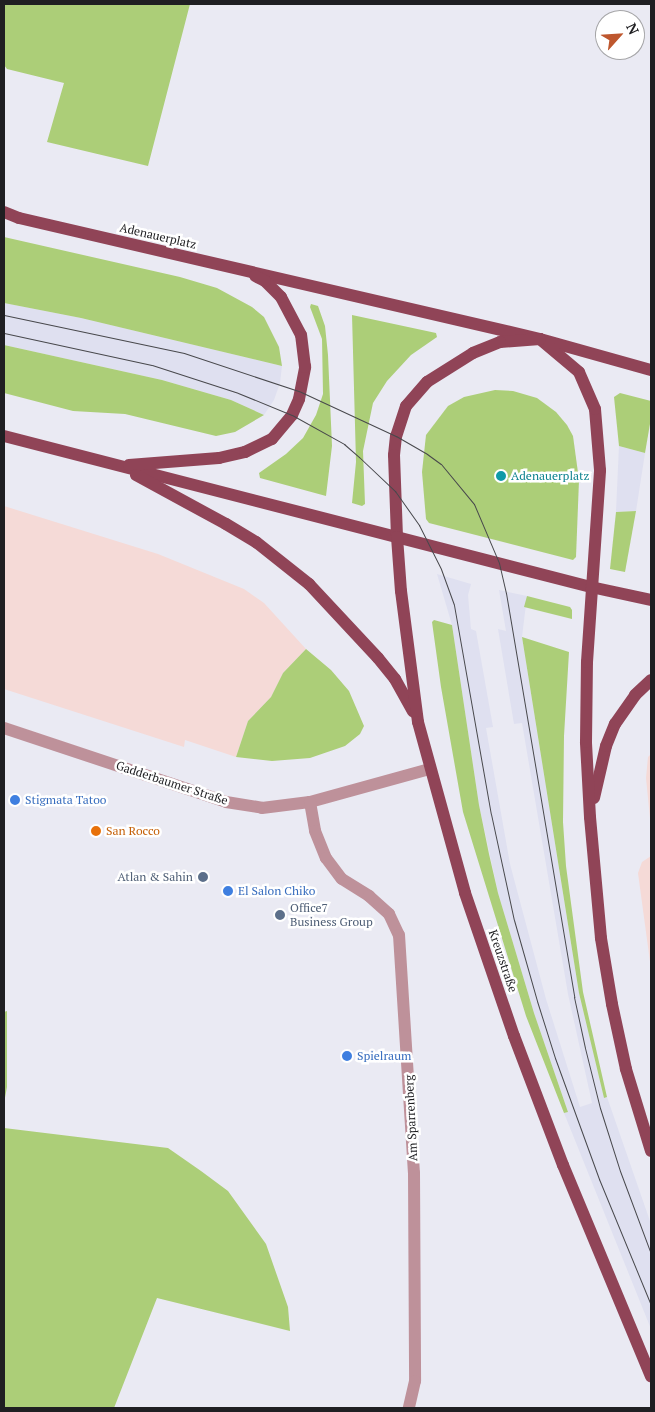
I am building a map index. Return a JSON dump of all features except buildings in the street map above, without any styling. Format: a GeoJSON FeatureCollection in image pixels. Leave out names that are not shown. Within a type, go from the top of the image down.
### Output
{"type":"FeatureCollection","features":[{"type":"Feature","properties":{"kind":"main road"},"geometry":{"type":"LineString","coordinates":[[4,212],[19,218]]}},
{"type":"Feature","properties":{"kind":"main road","name":"Adenauerplatz"},"geometry":{"type":"LineString","coordinates":[[19,218],[540,339],[651,370]]}},
{"type":"Feature","properties":{"kind":"main road"},"geometry":{"type":"LineString","coordinates":[[117,466],[219,458],[244,452],[272,439],[292,415],[300,399],[305,367],[301,335],[281,297],[266,281],[234,267]]}},
{"type":"Feature","properties":{"kind":"main road","name":"Adenauerplatz"},"geometry":{"type":"LineString","coordinates":[[397,537],[394,455],[396,436],[406,406],[427,382],[473,353],[500,342],[540,339],[579,372],[594,409],[600,470],[591,587]]}},
{"type":"Feature","properties":{"kind":"main road"},"geometry":{"type":"LineString","coordinates":[[4,436],[591,587],[651,600]]}},
{"type":"Feature","properties":{"kind":"main road"},"geometry":{"type":"LineString","coordinates":[[117,466],[256,542],[309,584],[360,635],[390,672],[410,703],[418,722]]}},
{"type":"Feature","properties":{"kind":"main road","name":"Kreuzstraße"},"geometry":{"type":"LineString","coordinates":[[397,537],[401,591],[418,722],[465,893],[526,1069],[651,1376]]}},
{"type":"Feature","properties":{"kind":"main road"},"geometry":{"type":"LineString","coordinates":[[591,587],[586,742],[590,818],[601,938],[612,1004],[626,1069],[651,1151]]}},
{"type":"Feature","properties":{"kind":"main road"},"geometry":{"type":"LineString","coordinates":[[590,818],[606,746],[615,724],[635,695],[651,680]]}},
{"type":"Feature","properties":{"kind":"street","name":"Adenauerplatz"},"geometry":{"type":"LineString","coordinates":[[4,216],[19,218]]}},
{"type":"Feature","properties":{"kind":"street","name":"Gadderbaumer Straße"},"geometry":{"type":"LineString","coordinates":[[4,728],[226,802],[262,808],[310,802],[430,769]]}},
{"type":"Feature","properties":{"kind":"street","name":"Am Sparrenberg"},"geometry":{"type":"LineString","coordinates":[[310,802],[315,831],[326,858],[342,879],[369,896],[389,914],[399,935],[414,1173],[415,1381],[409,1408]]}},
{"type":"Feature","properties":{"kind":"shaded area"},"geometry":{"type":"Polygon","coordinates":[[[4,303],[81,318],[282,366],[280,383],[274,400],[264,415],[231,400],[162,380],[4,345],[4,303]]]}},
{"type":"Feature","properties":{"kind":"shaded area"},"geometry":{"type":"Polygon","coordinates":[[[619,446],[645,453],[636,511],[616,512],[619,446]]]}},
{"type":"Feature","properties":{"kind":"shaded area"},"geometry":{"type":"Polygon","coordinates":[[[4,506],[158,554],[244,589],[264,603],[306,649],[283,673],[271,697],[248,721],[236,757],[185,740],[184,747],[4,689],[4,506]]]}},
{"type":"Feature","properties":{"kind":"shaded area"},"geometry":{"type":"Polygon","coordinates":[[[437,574],[471,584],[468,595],[471,629],[476,631],[493,727],[486,728],[510,864],[546,999],[580,1107],[592,1103],[568,994],[522,723],[514,724],[498,629],[506,631],[499,590],[527,596],[522,637],[579,993],[604,1098],[607,1097],[651,1224],[651,1329],[564,1113],[568,1112],[534,1013],[498,893],[479,805],[452,625],[437,574]]]}},
{"type":"Feature","properties":{"kind":"shaded area"},"geometry":{"type":"Polygon","coordinates":[[[651,754],[651,828],[646,778],[648,757],[651,754]]]}},
{"type":"Feature","properties":{"kind":"shaded area"},"geometry":{"type":"Polygon","coordinates":[[[651,856],[651,969],[638,873],[642,862],[651,856]]]}},
{"type":"Feature","properties":{"kind":"green space"},"geometry":{"type":"Polygon","coordinates":[[[4,4],[190,4],[148,166],[47,142],[64,83],[7,69],[4,65],[4,4]]]}},
{"type":"Feature","properties":{"kind":"green space"},"geometry":{"type":"Polygon","coordinates":[[[4,237],[180,277],[217,288],[252,307],[264,317],[279,347],[282,366],[81,318],[4,303],[4,237]]]}},
{"type":"Feature","properties":{"kind":"green space"},"geometry":{"type":"Polygon","coordinates":[[[311,304],[318,306],[325,326],[328,355],[332,446],[326,496],[260,478],[259,473],[286,454],[303,438],[316,415],[323,394],[322,339],[310,307],[311,304]]]}},
{"type":"Feature","properties":{"kind":"green space"},"geometry":{"type":"Polygon","coordinates":[[[352,315],[436,333],[437,337],[411,355],[387,381],[373,403],[363,451],[365,504],[362,506],[352,503],[356,462],[352,315]]]}},
{"type":"Feature","properties":{"kind":"green space"},"geometry":{"type":"Polygon","coordinates":[[[4,345],[162,380],[231,400],[264,415],[235,432],[216,436],[125,414],[73,411],[4,393],[4,345]]]}},
{"type":"Feature","properties":{"kind":"green space","name":"Adenauerplatz"},"geometry":{"type":"Polygon","coordinates":[[[495,390],[513,391],[537,398],[556,412],[573,436],[579,480],[576,557],[573,560],[429,523],[426,519],[422,472],[426,435],[448,406],[464,397],[495,390]]]}},
{"type":"Feature","properties":{"kind":"green space"},"geometry":{"type":"Polygon","coordinates":[[[620,393],[651,401],[651,418],[645,453],[619,446],[614,397],[620,393]]]}},
{"type":"Feature","properties":{"kind":"green space"},"geometry":{"type":"Polygon","coordinates":[[[636,511],[625,572],[610,569],[616,512],[636,511]]]}},
{"type":"Feature","properties":{"kind":"green space"},"geometry":{"type":"Polygon","coordinates":[[[527,596],[570,607],[572,619],[524,607],[527,596]]]}},
{"type":"Feature","properties":{"kind":"green space"},"geometry":{"type":"Polygon","coordinates":[[[434,620],[452,625],[479,805],[498,893],[534,1013],[568,1112],[564,1113],[526,1016],[463,812],[441,687],[432,622],[434,620]]]}},
{"type":"Feature","properties":{"kind":"green space"},"geometry":{"type":"Polygon","coordinates":[[[522,637],[569,652],[564,736],[563,822],[566,866],[583,992],[607,1097],[604,1098],[579,993],[522,637]]]}},
{"type":"Feature","properties":{"kind":"green space"},"geometry":{"type":"Polygon","coordinates":[[[306,649],[331,670],[349,691],[364,726],[360,734],[345,746],[310,758],[272,761],[236,757],[248,721],[271,697],[283,673],[306,649]]]}},
{"type":"Feature","properties":{"kind":"green space"},"geometry":{"type":"Polygon","coordinates":[[[7,1011],[7,1087],[4,1103],[4,1012],[7,1011]]]}},
{"type":"Feature","properties":{"kind":"green space"},"geometry":{"type":"Polygon","coordinates":[[[4,1128],[168,1148],[201,1171],[228,1191],[266,1244],[288,1307],[290,1331],[157,1298],[114,1408],[4,1408],[4,1128]]]}},
{"type":"Feature","properties":{"kind":"tram line"},"geometry":{"type":"LineString","coordinates":[[4,315],[184,353],[301,392],[396,436],[427,454],[441,464],[474,504],[499,563],[506,593],[574,997],[585,1048],[600,1108],[620,1171],[651,1254]]}},
{"type":"Feature","properties":{"kind":"tram line"},"geometry":{"type":"LineString","coordinates":[[4,333],[152,365],[238,393],[292,415],[344,444],[395,491],[419,525],[441,569],[454,605],[491,814],[514,920],[537,1001],[555,1058],[599,1179],[651,1305]]}},
{"type":"Feature","properties":{"kind":"place","name":"Adenauerplatz"},"geometry":{"type":"Point","coordinates":[501,476]}},
{"type":"Feature","properties":{"kind":"place","name":"Stigmata Tatoo"},"geometry":{"type":"Point","coordinates":[15,800]}},
{"type":"Feature","properties":{"kind":"place","name":"San Rocco"},"geometry":{"type":"Point","coordinates":[96,831]}},
{"type":"Feature","properties":{"kind":"place","name":"Atlan & Sahin"},"geometry":{"type":"Point","coordinates":[203,877]}},
{"type":"Feature","properties":{"kind":"place","name":"El Salon Chiko"},"geometry":{"type":"Point","coordinates":[228,891]}},
{"type":"Feature","properties":{"kind":"place","name":"Office7 Business Group"},"geometry":{"type":"Point","coordinates":[280,915]}},
{"type":"Feature","properties":{"kind":"place","name":"Spielraum"},"geometry":{"type":"Point","coordinates":[347,1056]}}]}
